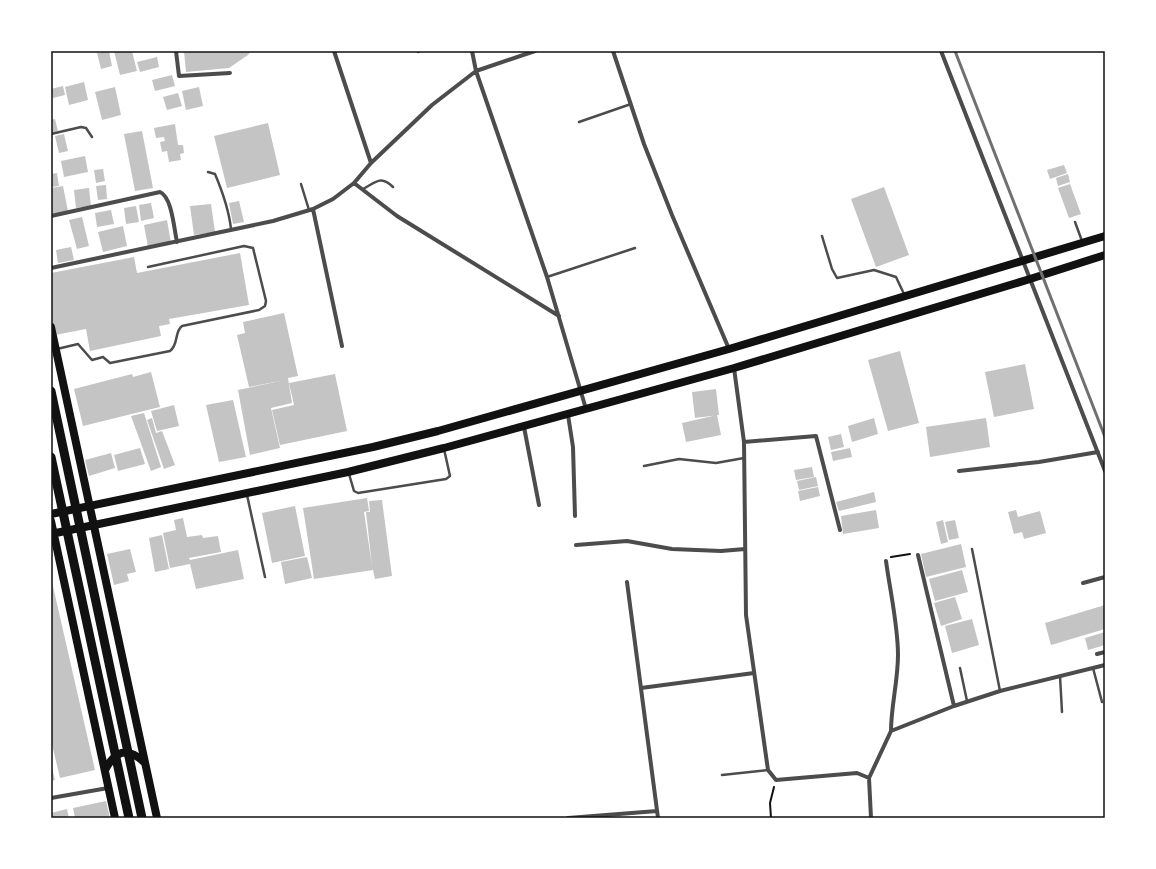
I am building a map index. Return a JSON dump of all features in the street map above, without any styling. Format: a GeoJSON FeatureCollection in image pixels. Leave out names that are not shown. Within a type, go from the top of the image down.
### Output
{"type":"FeatureCollection","features":[{"type":"Feature","properties":{"kind":"highway"},"geometry":{"type":"LineString","coordinates":[[51,391],[142,818]]}},
{"type":"Feature","properties":{"kind":"highway"},"geometry":{"type":"LineString","coordinates":[[51,457],[129,818]]}},
{"type":"Feature","properties":{"kind":"main road"},"geometry":{"type":"LineString","coordinates":[[51,514],[373,447],[582,391],[729,349],[1023,262],[1105,236]]}},
{"type":"Feature","properties":{"kind":"main road"},"geometry":{"type":"LineString","coordinates":[[52,534],[246,492],[348,472],[524,427],[734,368],[1030,280],[1105,255]]}},
{"type":"Feature","properties":{"kind":"main road"},"geometry":{"type":"LineString","coordinates":[[51,327],[157,818]]}},
{"type":"Feature","properties":{"kind":"main road"},"geometry":{"type":"LineString","coordinates":[[51,521],[52,534],[115,818]]}},
{"type":"Feature","properties":{"kind":"main road"},"geometry":{"type":"LineString","coordinates":[[105,770],[111,759],[123,752],[136,754],[145,763]]}},
{"type":"Feature","properties":{"kind":"street"},"geometry":{"type":"LineString","coordinates":[[176,51],[180,76],[230,73]]}},
{"type":"Feature","properties":{"kind":"street"},"geometry":{"type":"LineString","coordinates":[[334,51],[371,163]]}},
{"type":"Feature","properties":{"kind":"street"},"geometry":{"type":"LineString","coordinates":[[472,51],[476,72],[547,277],[582,391],[586,410]]}},
{"type":"Feature","properties":{"kind":"street"},"geometry":{"type":"LineString","coordinates":[[51,268],[273,222],[311,209],[333,199],[354,182],[371,163],[432,105],[476,72],[535,51]]}},
{"type":"Feature","properties":{"kind":"street"},"geometry":{"type":"LineString","coordinates":[[613,51],[644,144],[672,215],[729,349]]}},
{"type":"Feature","properties":{"kind":"street"},"geometry":{"type":"LineString","coordinates":[[941,51],[1105,471]]}},
{"type":"Feature","properties":{"kind":"street"},"geometry":{"type":"LineString","coordinates":[[354,182],[397,216],[559,316]]}},
{"type":"Feature","properties":{"kind":"street"},"geometry":{"type":"LineString","coordinates":[[51,216],[160,192],[166,197],[170,206],[177,242]]}},
{"type":"Feature","properties":{"kind":"street"},"geometry":{"type":"LineString","coordinates":[[311,209],[342,346]]}},
{"type":"Feature","properties":{"kind":"street"},"geometry":{"type":"LineString","coordinates":[[734,368],[744,442],[746,615],[768,770],[776,780],[857,773],[869,778]]}},
{"type":"Feature","properties":{"kind":"street"},"geometry":{"type":"LineString","coordinates":[[568,415],[574,447],[575,516]]}},
{"type":"Feature","properties":{"kind":"street"},"geometry":{"type":"LineString","coordinates":[[524,427],[540,504]]}},
{"type":"Feature","properties":{"kind":"street"},"geometry":{"type":"LineString","coordinates":[[744,442],[816,436],[840,530]]}},
{"type":"Feature","properties":{"kind":"street"},"geometry":{"type":"LineString","coordinates":[[959,471],[1039,462],[1098,452]]}},
{"type":"Feature","properties":{"kind":"street"},"geometry":{"type":"LineString","coordinates":[[576,545],[627,541],[672,549],[721,551],[745,549]]}},
{"type":"Feature","properties":{"kind":"street"},"geometry":{"type":"LineString","coordinates":[[918,555],[954,706]]}},
{"type":"Feature","properties":{"kind":"street"},"geometry":{"type":"LineString","coordinates":[[871,818],[869,778],[891,731],[891,713],[897,682],[898,654],[886,561]]}},
{"type":"Feature","properties":{"kind":"street"},"geometry":{"type":"LineString","coordinates":[[1083,583],[1105,576]]}},
{"type":"Feature","properties":{"kind":"street"},"geometry":{"type":"LineString","coordinates":[[627,582],[658,818]]}},
{"type":"Feature","properties":{"kind":"street"},"geometry":{"type":"LineString","coordinates":[[1096,654],[1105,652]]}},
{"type":"Feature","properties":{"kind":"street"},"geometry":{"type":"LineString","coordinates":[[891,731],[954,706],[1000,691],[1105,665]]}},
{"type":"Feature","properties":{"kind":"street"},"geometry":{"type":"LineString","coordinates":[[641,688],[754,673]]}},
{"type":"Feature","properties":{"kind":"street"},"geometry":{"type":"LineString","coordinates":[[51,798],[108,788]]}},
{"type":"Feature","properties":{"kind":"street"},"geometry":{"type":"LineString","coordinates":[[568,818],[657,811]]}},
{"type":"Feature","properties":{"kind":"lane"},"geometry":{"type":"LineString","coordinates":[[579,122],[631,104]]}},
{"type":"Feature","properties":{"kind":"lane"},"geometry":{"type":"LineString","coordinates":[[51,134],[81,126],[86,128],[92,137]]}},
{"type":"Feature","properties":{"kind":"lane"},"geometry":{"type":"LineString","coordinates":[[208,172],[215,174],[223,192],[229,210],[231,230]]}},
{"type":"Feature","properties":{"kind":"lane"},"geometry":{"type":"LineString","coordinates":[[363,189],[382,179],[387,180],[393,187]]}},
{"type":"Feature","properties":{"kind":"lane"},"geometry":{"type":"LineString","coordinates":[[301,184],[311,209]]}},
{"type":"Feature","properties":{"kind":"lane"},"geometry":{"type":"LineString","coordinates":[[1075,222],[1083,243]]}},
{"type":"Feature","properties":{"kind":"lane"},"geometry":{"type":"LineString","coordinates":[[822,236],[832,269],[837,278],[877,270],[896,277],[905,296]]}},
{"type":"Feature","properties":{"kind":"lane"},"geometry":{"type":"LineString","coordinates":[[56,350],[78,344],[92,360],[103,357],[110,363],[170,351],[174,348],[179,328],[182,326],[259,310],[265,306],[266,301],[253,248],[244,246],[148,267]]}},
{"type":"Feature","properties":{"kind":"lane"},"geometry":{"type":"LineString","coordinates":[[547,277],[635,248]]}},
{"type":"Feature","properties":{"kind":"lane"},"geometry":{"type":"LineString","coordinates":[[348,472],[354,491],[358,493],[446,479],[450,476],[444,448]]}},
{"type":"Feature","properties":{"kind":"lane"},"geometry":{"type":"LineString","coordinates":[[644,466],[679,459],[716,462],[744,458]]}},
{"type":"Feature","properties":{"kind":"lane"},"geometry":{"type":"LineString","coordinates":[[246,492],[265,577]]}},
{"type":"Feature","properties":{"kind":"lane"},"geometry":{"type":"LineString","coordinates":[[972,549],[1000,691]]}},
{"type":"Feature","properties":{"kind":"lane"},"geometry":{"type":"LineString","coordinates":[[960,668],[968,701]]}},
{"type":"Feature","properties":{"kind":"lane"},"geometry":{"type":"LineString","coordinates":[[1093,668],[1102,702]]}},
{"type":"Feature","properties":{"kind":"lane"},"geometry":{"type":"LineString","coordinates":[[1060,676],[1062,712]]}},
{"type":"Feature","properties":{"kind":"lane"},"geometry":{"type":"LineString","coordinates":[[722,776],[768,770]]}},
{"type":"Feature","properties":{"kind":"path"},"geometry":{"type":"LineString","coordinates":[[886,561],[895,556],[914,553],[918,555]]}},
{"type":"Feature","properties":{"kind":"path"},"geometry":{"type":"LineString","coordinates":[[771,818],[770,803],[776,780]]}},
{"type":"Feature","properties":{"kind":"building"},"geometry":{"type":"Polygon","coordinates":[[[109,51],[112,66],[101,69],[97,53],[109,51]]]}},
{"type":"Feature","properties":{"kind":"building"},"geometry":{"type":"Polygon","coordinates":[[[114,51],[132,51],[137,71],[120,75],[114,51]]]}},
{"type":"Feature","properties":{"kind":"building"},"geometry":{"type":"Polygon","coordinates":[[[184,51],[251,51],[248,55],[229,68],[186,72],[184,51]]]}},
{"type":"Feature","properties":{"kind":"building"},"geometry":{"type":"Polygon","coordinates":[[[157,57],[159,67],[140,72],[137,62],[157,57]]]}},
{"type":"Feature","properties":{"kind":"building"},"geometry":{"type":"Polygon","coordinates":[[[172,75],[175,86],[155,91],[152,80],[172,75]]]}},
{"type":"Feature","properties":{"kind":"building"},"geometry":{"type":"Polygon","coordinates":[[[84,82],[88,100],[69,105],[65,87],[84,82]]]}},
{"type":"Feature","properties":{"kind":"building"},"geometry":{"type":"Polygon","coordinates":[[[63,86],[65,95],[53,98],[51,89],[63,86]]]}},
{"type":"Feature","properties":{"kind":"building"},"geometry":{"type":"Polygon","coordinates":[[[115,87],[121,115],[102,120],[95,92],[115,87]]]}},
{"type":"Feature","properties":{"kind":"building"},"geometry":{"type":"Polygon","coordinates":[[[199,87],[203,106],[186,110],[182,91],[199,87]]]}},
{"type":"Feature","properties":{"kind":"building"},"geometry":{"type":"Polygon","coordinates":[[[178,93],[182,106],[167,110],[163,97],[178,93]]]}},
{"type":"Feature","properties":{"kind":"building"},"geometry":{"type":"Polygon","coordinates":[[[55,119],[58,131],[51,133],[51,120],[55,119]]]}},
{"type":"Feature","properties":{"kind":"building"},"geometry":{"type":"Polygon","coordinates":[[[268,123],[280,175],[227,188],[214,136],[268,123]]]}},
{"type":"Feature","properties":{"kind":"building"},"geometry":{"type":"Polygon","coordinates":[[[175,124],[178,145],[183,145],[184,153],[180,154],[181,160],[169,162],[167,151],[162,152],[160,142],[165,141],[164,137],[156,138],[154,128],[175,124]]]}},
{"type":"Feature","properties":{"kind":"building"},"geometry":{"type":"Polygon","coordinates":[[[142,131],[153,188],[135,191],[124,134],[142,131]]]}},
{"type":"Feature","properties":{"kind":"building"},"geometry":{"type":"Polygon","coordinates":[[[64,134],[68,151],[59,153],[55,136],[64,134]]]}},
{"type":"Feature","properties":{"kind":"building"},"geometry":{"type":"Polygon","coordinates":[[[85,156],[88,172],[64,177],[61,161],[85,156]]]}},
{"type":"Feature","properties":{"kind":"building"},"geometry":{"type":"Polygon","coordinates":[[[1064,165],[1067,173],[1050,179],[1047,170],[1064,165]]]}},
{"type":"Feature","properties":{"kind":"building"},"geometry":{"type":"Polygon","coordinates":[[[103,169],[105,181],[96,183],[94,170],[103,169]]]}},
{"type":"Feature","properties":{"kind":"building"},"geometry":{"type":"Polygon","coordinates":[[[57,173],[59,186],[51,187],[51,174],[57,173]]]}},
{"type":"Feature","properties":{"kind":"building"},"geometry":{"type":"Polygon","coordinates":[[[1068,174],[1070,182],[1058,186],[1056,178],[1068,174]]]}},
{"type":"Feature","properties":{"kind":"building"},"geometry":{"type":"Polygon","coordinates":[[[1070,184],[1081,214],[1069,218],[1058,188],[1070,184]]]}},
{"type":"Feature","properties":{"kind":"building"},"geometry":{"type":"Polygon","coordinates":[[[106,185],[107,199],[98,200],[96,186],[106,185]]]}},
{"type":"Feature","properties":{"kind":"building"},"geometry":{"type":"Polygon","coordinates":[[[63,186],[68,211],[51,214],[51,188],[63,186]]]}},
{"type":"Feature","properties":{"kind":"building"},"geometry":{"type":"Polygon","coordinates":[[[884,187],[909,255],[876,267],[851,199],[884,187]]]}},
{"type":"Feature","properties":{"kind":"building"},"geometry":{"type":"Polygon","coordinates":[[[89,188],[91,206],[76,208],[74,190],[89,188]]]}},
{"type":"Feature","properties":{"kind":"building"},"geometry":{"type":"Polygon","coordinates":[[[239,201],[244,222],[233,224],[229,203],[239,201]]]}},
{"type":"Feature","properties":{"kind":"building"},"geometry":{"type":"Polygon","coordinates":[[[151,203],[154,218],[141,221],[139,205],[151,203]]]}},
{"type":"Feature","properties":{"kind":"building"},"geometry":{"type":"Polygon","coordinates":[[[211,204],[215,232],[194,235],[190,206],[211,204]]]}},
{"type":"Feature","properties":{"kind":"building"},"geometry":{"type":"Polygon","coordinates":[[[136,206],[139,222],[126,224],[124,208],[136,206]]]}},
{"type":"Feature","properties":{"kind":"building"},"geometry":{"type":"Polygon","coordinates":[[[111,210],[114,224],[97,227],[95,213],[111,210]]]}},
{"type":"Feature","properties":{"kind":"building"},"geometry":{"type":"Polygon","coordinates":[[[82,217],[89,246],[77,249],[69,220],[82,217]]]}},
{"type":"Feature","properties":{"kind":"building"},"geometry":{"type":"Polygon","coordinates":[[[167,220],[171,243],[148,247],[144,225],[167,220]]]}},
{"type":"Feature","properties":{"kind":"building"},"geometry":{"type":"Polygon","coordinates":[[[123,226],[127,246],[103,252],[98,232],[123,226]]]}},
{"type":"Feature","properties":{"kind":"building"},"geometry":{"type":"Polygon","coordinates":[[[71,247],[74,260],[58,263],[56,250],[71,247]]]}},
{"type":"Feature","properties":{"kind":"building"},"geometry":{"type":"Polygon","coordinates":[[[240,253],[249,305],[169,319],[170,324],[159,326],[161,336],[90,351],[86,329],[55,335],[51,314],[51,273],[134,257],[137,273],[240,253]]]}},
{"type":"Feature","properties":{"kind":"building"},"geometry":{"type":"Polygon","coordinates":[[[284,313],[298,376],[288,378],[292,403],[271,408],[280,448],[250,455],[238,390],[285,380],[249,387],[237,335],[245,333],[243,322],[284,313]]]}},
{"type":"Feature","properties":{"kind":"building"},"geometry":{"type":"Polygon","coordinates":[[[900,351],[919,423],[888,431],[868,360],[900,351]]]}},
{"type":"Feature","properties":{"kind":"building"},"geometry":{"type":"Polygon","coordinates":[[[1025,364],[1034,409],[994,417],[985,372],[1025,364]]]}},
{"type":"Feature","properties":{"kind":"building"},"geometry":{"type":"Polygon","coordinates":[[[151,372],[160,407],[83,426],[74,389],[132,374],[133,377],[151,372]]]}},
{"type":"Feature","properties":{"kind":"building"},"geometry":{"type":"Polygon","coordinates":[[[335,374],[347,431],[280,445],[272,410],[294,405],[289,383],[335,374]]]}},
{"type":"Feature","properties":{"kind":"building"},"geometry":{"type":"Polygon","coordinates":[[[716,389],[719,415],[695,418],[692,392],[716,389]]]}},
{"type":"Feature","properties":{"kind":"building"},"geometry":{"type":"Polygon","coordinates":[[[233,400],[246,457],[219,462],[206,405],[233,400]]]}},
{"type":"Feature","properties":{"kind":"building"},"geometry":{"type":"Polygon","coordinates":[[[174,405],[179,426],[157,431],[151,411],[174,405]]]}},
{"type":"Feature","properties":{"kind":"building"},"geometry":{"type":"Polygon","coordinates":[[[144,413],[161,467],[151,471],[131,416],[144,413]]]}},
{"type":"Feature","properties":{"kind":"building"},"geometry":{"type":"Polygon","coordinates":[[[717,415],[721,435],[686,442],[682,423],[717,415]]]}},
{"type":"Feature","properties":{"kind":"building"},"geometry":{"type":"Polygon","coordinates":[[[152,418],[156,433],[162,431],[175,465],[164,469],[147,420],[152,418]]]}},
{"type":"Feature","properties":{"kind":"building"},"geometry":{"type":"Polygon","coordinates":[[[874,418],[878,434],[852,442],[848,426],[874,418]]]}},
{"type":"Feature","properties":{"kind":"building"},"geometry":{"type":"Polygon","coordinates":[[[986,418],[990,447],[930,457],[926,427],[986,418]]]}},
{"type":"Feature","properties":{"kind":"building"},"geometry":{"type":"Polygon","coordinates":[[[841,434],[844,447],[831,450],[828,437],[841,434]]]}},
{"type":"Feature","properties":{"kind":"building"},"geometry":{"type":"Polygon","coordinates":[[[140,448],[145,464],[118,471],[114,455],[140,448]]]}},
{"type":"Feature","properties":{"kind":"building"},"geometry":{"type":"Polygon","coordinates":[[[850,448],[852,457],[833,461],[831,452],[850,448]]]}},
{"type":"Feature","properties":{"kind":"building"},"geometry":{"type":"Polygon","coordinates":[[[111,453],[115,468],[89,476],[85,460],[111,453]]]}},
{"type":"Feature","properties":{"kind":"building"},"geometry":{"type":"Polygon","coordinates":[[[812,467],[814,477],[796,480],[794,470],[812,467]]]}},
{"type":"Feature","properties":{"kind":"building"},"geometry":{"type":"Polygon","coordinates":[[[816,477],[818,486],[799,490],[797,481],[816,477]]]}},
{"type":"Feature","properties":{"kind":"building"},"geometry":{"type":"Polygon","coordinates":[[[818,487],[820,496],[800,501],[798,491],[818,487]]]}},
{"type":"Feature","properties":{"kind":"building"},"geometry":{"type":"Polygon","coordinates":[[[874,492],[876,502],[839,511],[836,502],[874,492]]]}},
{"type":"Feature","properties":{"kind":"building"},"geometry":{"type":"Polygon","coordinates":[[[367,498],[369,511],[364,512],[372,566],[366,512],[370,512],[369,501],[382,500],[392,576],[375,579],[373,570],[314,579],[303,508],[367,498]]]}},
{"type":"Feature","properties":{"kind":"building"},"geometry":{"type":"Polygon","coordinates":[[[295,506],[305,556],[272,563],[262,513],[295,506]]]}},
{"type":"Feature","properties":{"kind":"building"},"geometry":{"type":"Polygon","coordinates":[[[876,510],[879,528],[843,534],[841,516],[876,510]]]}},
{"type":"Feature","properties":{"kind":"building"},"geometry":{"type":"Polygon","coordinates":[[[1016,510],[1018,517],[1040,511],[1046,533],[1024,539],[1022,532],[1014,534],[1008,512],[1016,510]]]}},
{"type":"Feature","properties":{"kind":"building"},"geometry":{"type":"Polygon","coordinates":[[[183,518],[187,537],[202,535],[203,538],[218,536],[221,552],[189,558],[190,560],[238,550],[244,579],[196,589],[190,564],[170,568],[163,533],[176,530],[174,520],[183,518]]]}},
{"type":"Feature","properties":{"kind":"building"},"geometry":{"type":"Polygon","coordinates":[[[943,520],[948,542],[941,544],[936,522],[943,520]]]}},
{"type":"Feature","properties":{"kind":"building"},"geometry":{"type":"Polygon","coordinates":[[[955,520],[959,538],[949,540],[945,522],[955,520]]]}},
{"type":"Feature","properties":{"kind":"building"},"geometry":{"type":"Polygon","coordinates":[[[162,535],[169,569],[155,572],[149,538],[162,535]]]}},
{"type":"Feature","properties":{"kind":"building"},"geometry":{"type":"Polygon","coordinates":[[[961,544],[966,567],[926,577],[921,554],[961,544]]]}},
{"type":"Feature","properties":{"kind":"building"},"geometry":{"type":"Polygon","coordinates":[[[130,549],[136,572],[127,574],[129,581],[114,585],[107,554],[130,549]]]}},
{"type":"Feature","properties":{"kind":"building"},"geometry":{"type":"Polygon","coordinates":[[[307,557],[312,578],[285,584],[281,562],[307,557]]]}},
{"type":"Feature","properties":{"kind":"building"},"geometry":{"type":"Polygon","coordinates":[[[962,570],[968,592],[935,601],[929,579],[962,570]]]}},
{"type":"Feature","properties":{"kind":"building"},"geometry":{"type":"Polygon","coordinates":[[[52,582],[95,770],[60,778],[51,740],[52,582]]]}},
{"type":"Feature","properties":{"kind":"building"},"geometry":{"type":"Polygon","coordinates":[[[955,597],[962,619],[941,626],[934,603],[955,597]]]}},
{"type":"Feature","properties":{"kind":"building"},"geometry":{"type":"Polygon","coordinates":[[[1105,605],[1105,629],[1051,645],[1045,623],[1105,605]]]}},
{"type":"Feature","properties":{"kind":"building"},"geometry":{"type":"Polygon","coordinates":[[[972,619],[979,645],[952,653],[945,626],[972,619]]]}},
{"type":"Feature","properties":{"kind":"building"},"geometry":{"type":"Polygon","coordinates":[[[1105,632],[1105,645],[1088,650],[1085,638],[1105,632]]]}},
{"type":"Feature","properties":{"kind":"building"},"geometry":{"type":"Polygon","coordinates":[[[51,764],[55,780],[51,781],[51,764]]]}},
{"type":"Feature","properties":{"kind":"building"},"geometry":{"type":"Polygon","coordinates":[[[106,801],[110,818],[75,818],[73,808],[106,801]]]}},
{"type":"Feature","properties":{"kind":"building"},"geometry":{"type":"Polygon","coordinates":[[[67,809],[69,818],[51,818],[51,813],[67,809]]]}},
{"type":"Feature","properties":{"kind":"railway"},"geometry":{"type":"LineString","coordinates":[[955,51],[1105,437]]}}]}
